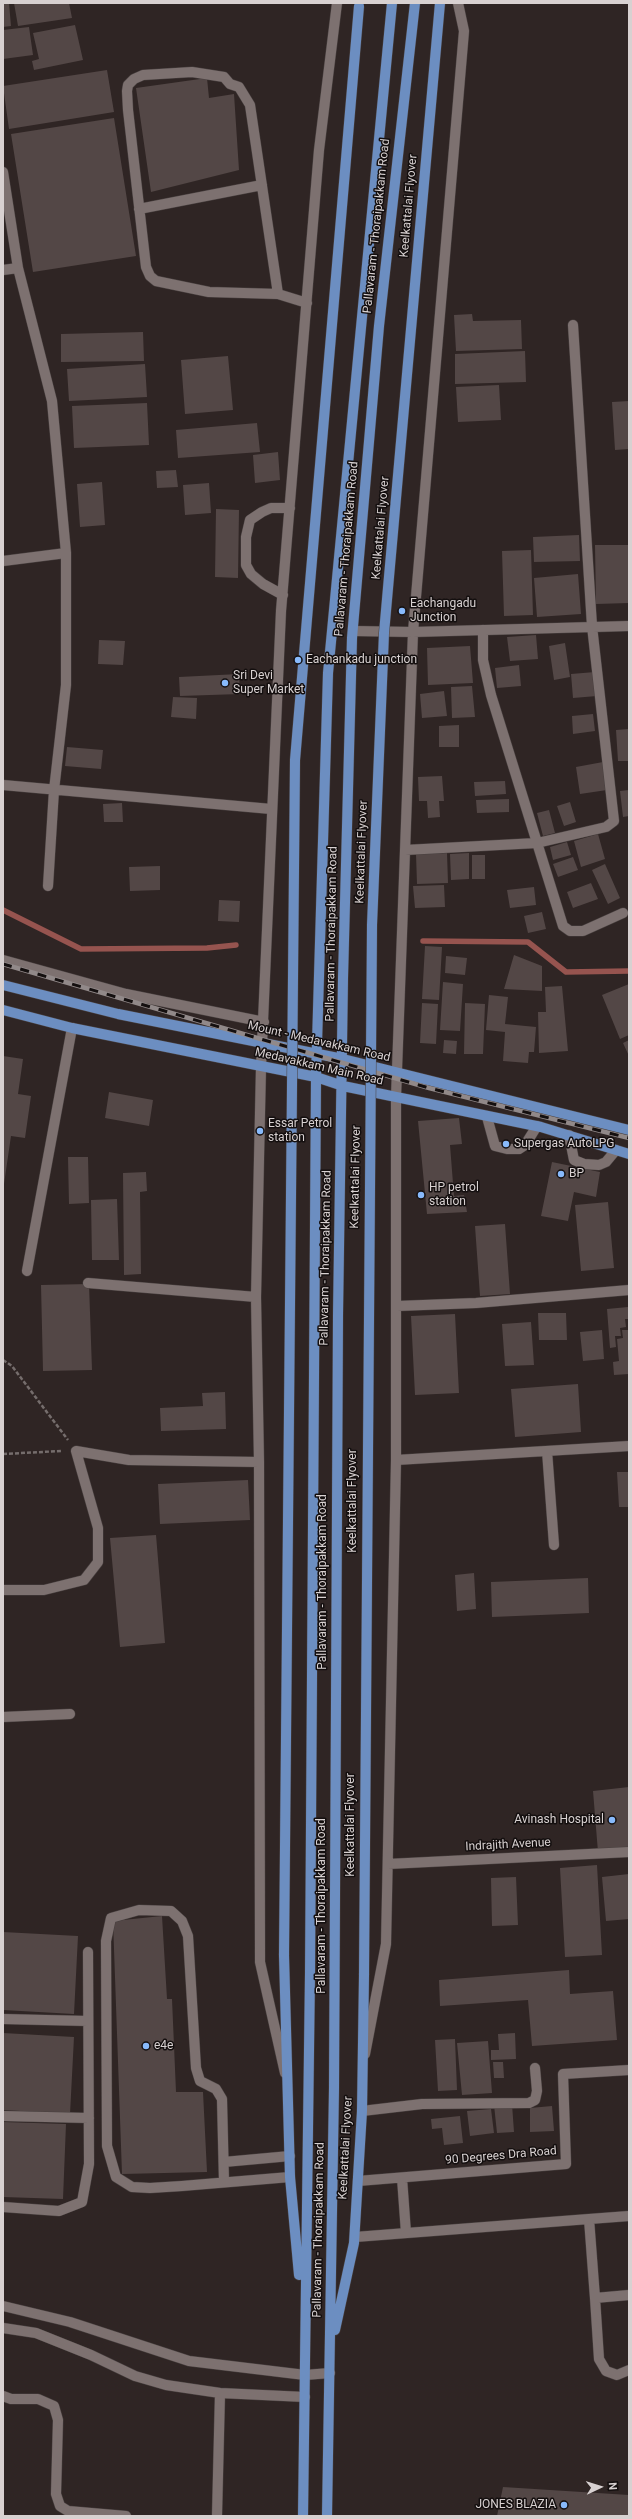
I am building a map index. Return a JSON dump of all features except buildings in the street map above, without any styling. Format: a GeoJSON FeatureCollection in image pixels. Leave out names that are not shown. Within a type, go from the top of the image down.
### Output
{"type":"FeatureCollection","features":[{"type":"Feature","properties":{"kind":"main road","name":"Pallavaram - Thoraipakkam Road"},"geometry":{"type":"LineString","coordinates":[[302,2516],[306,2375],[304,2321],[311,1957],[316,1077],[328,673],[392,3]]}},
{"type":"Feature","properties":{"kind":"main road","name":"Pallavaram - Thoraipakkam Road"},"geometry":{"type":"LineString","coordinates":[[327,2516],[334,2088],[338,1315],[343,1086],[343,978],[353,631],[379,326],[415,3]]}},
{"type":"Feature","properties":{"kind":"main road","name":"Keelkattalai Flyover"},"geometry":{"type":"LineString","coordinates":[[330,2351],[355,2237],[362,2111],[372,925],[384,633],[440,3]]}},
{"type":"Feature","properties":{"kind":"main road"},"geometry":{"type":"LineString","coordinates":[[304,2321],[290,2177],[284,1955],[295,760],[360,4]]}},
{"type":"Feature","properties":{"kind":"main road","name":"Mount - Medavakkam Road"},"geometry":{"type":"LineString","coordinates":[[3,985],[118,1014],[343,1059],[629,1130]]}},
{"type":"Feature","properties":{"kind":"main road","name":"Medavakkam Main Road"},"geometry":{"type":"LineString","coordinates":[[3,1010],[72,1028],[316,1077],[343,1086],[537,1126],[629,1154]]}},
{"type":"Feature","properties":{"kind":"street"},"geometry":{"type":"LineString","coordinates":[[287,2085],[260,1962],[259,1462],[256,1297],[261,1067],[264,1042],[271,809],[283,595],[319,150],[337,3]]}},
{"type":"Feature","properties":{"kind":"street"},"geometry":{"type":"LineString","coordinates":[[362,2072],[386,1944],[396,1460],[396,1097],[413,632],[464,31],[458,3]]}},
{"type":"Feature","properties":{"kind":"street"},"geometry":{"type":"LineString","coordinates":[[278,294],[250,105],[239,87],[230,84],[224,77],[192,72],[143,76],[134,79],[128,85],[127,91],[139,209],[146,267],[156,281],[209,292],[278,294],[307,303]]}},
{"type":"Feature","properties":{"kind":"street"},"geometry":{"type":"LineString","coordinates":[[3,172],[18,268],[52,401],[66,553],[66,685],[54,790],[48,886]]}},
{"type":"Feature","properties":{"kind":"street"},"geometry":{"type":"LineString","coordinates":[[139,209],[262,185]]}},
{"type":"Feature","properties":{"kind":"street"},"geometry":{"type":"LineString","coordinates":[[3,270],[18,268]]}},
{"type":"Feature","properties":{"kind":"street"},"geometry":{"type":"LineString","coordinates":[[406,850],[536,843],[606,827],[614,821],[592,626],[573,325]]}},
{"type":"Feature","properties":{"kind":"street"},"geometry":{"type":"LineString","coordinates":[[283,595],[263,584],[251,574],[246,565],[246,537],[250,520],[262,512],[271,508],[290,508]]}},
{"type":"Feature","properties":{"kind":"street"},"geometry":{"type":"LineString","coordinates":[[3,561],[66,553]]}},
{"type":"Feature","properties":{"kind":"street"},"geometry":{"type":"LineString","coordinates":[[353,631],[413,632],[629,626]]}},
{"type":"Feature","properties":{"kind":"street"},"geometry":{"type":"LineString","coordinates":[[483,630],[483,660],[491,695],[563,926],[570,931],[583,931],[623,914]]}},
{"type":"Feature","properties":{"kind":"street"},"geometry":{"type":"LineString","coordinates":[[3,785],[271,809]]}},
{"type":"Feature","properties":{"kind":"street"},"geometry":{"type":"LineString","coordinates":[[3,960],[126,994],[264,1022]]}},
{"type":"Feature","properties":{"kind":"street"},"geometry":{"type":"LineString","coordinates":[[27,1271],[72,1028]]}},
{"type":"Feature","properties":{"kind":"street"},"geometry":{"type":"LineString","coordinates":[[487,1116],[495,1146],[507,1149],[519,1149],[525,1145],[537,1126]]}},
{"type":"Feature","properties":{"kind":"street"},"geometry":{"type":"LineString","coordinates":[[569,1136],[574,1160],[584,1164],[599,1165],[606,1162],[616,1150]]}},
{"type":"Feature","properties":{"kind":"street"},"geometry":{"type":"LineString","coordinates":[[88,1283],[256,1297]]}},
{"type":"Feature","properties":{"kind":"street"},"geometry":{"type":"LineString","coordinates":[[397,1306],[629,1290]]}},
{"type":"Feature","properties":{"kind":"street"},"geometry":{"type":"LineString","coordinates":[[396,1460],[629,1446]]}},
{"type":"Feature","properties":{"kind":"street"},"geometry":{"type":"LineString","coordinates":[[3,1590],[44,1590],[84,1580],[98,1562],[98,1528],[76,1451],[129,1460],[259,1462]]}},
{"type":"Feature","properties":{"kind":"street"},"geometry":{"type":"LineString","coordinates":[[547,1452],[554,1545]]}},
{"type":"Feature","properties":{"kind":"street"},"geometry":{"type":"LineString","coordinates":[[3,1717],[70,1714]]}},
{"type":"Feature","properties":{"kind":"street","name":"Indrajith Avenue"},"geometry":{"type":"LineString","coordinates":[[388,1864],[629,1852]]}},
{"type":"Feature","properties":{"kind":"street"},"geometry":{"type":"LineString","coordinates":[[224,2182],[222,2100],[216,2089],[200,2081],[196,2068],[188,1936],[182,1921],[171,1911],[139,1910],[111,1918],[106,1940],[107,2146],[116,2177],[132,2187],[150,2188],[290,2177]]}},
{"type":"Feature","properties":{"kind":"street"},"geometry":{"type":"LineString","coordinates":[[3,2207],[60,2211],[82,2202],[89,2164],[88,1952]]}},
{"type":"Feature","properties":{"kind":"street"},"geometry":{"type":"LineString","coordinates":[[3,2019],[88,2021]]}},
{"type":"Feature","properties":{"kind":"street"},"geometry":{"type":"LineString","coordinates":[[362,2111],[422,2104],[529,2103],[535,2100],[535,2068]]}},
{"type":"Feature","properties":{"kind":"street","name":"90 Degrees Dra Road"},"geometry":{"type":"LineString","coordinates":[[358,2181],[566,2164],[563,2074],[629,2070]]}},
{"type":"Feature","properties":{"kind":"street"},"geometry":{"type":"LineString","coordinates":[[3,2116],[89,2118]]}},
{"type":"Feature","properties":{"kind":"street"},"geometry":{"type":"LineString","coordinates":[[224,2162],[290,2156]]}},
{"type":"Feature","properties":{"kind":"street"},"geometry":{"type":"LineString","coordinates":[[402,2178],[406,2233]]}},
{"type":"Feature","properties":{"kind":"street"},"geometry":{"type":"LineString","coordinates":[[355,2237],[629,2216]]}},
{"type":"Feature","properties":{"kind":"street"},"geometry":{"type":"LineString","coordinates":[[590,2219],[599,2359],[606,2371],[617,2376],[629,2370]]}},
{"type":"Feature","properties":{"kind":"street"},"geometry":{"type":"LineString","coordinates":[[595,2298],[629,2296]]}},
{"type":"Feature","properties":{"kind":"street"},"geometry":{"type":"LineString","coordinates":[[3,2306],[70,2322],[190,2361],[306,2375],[330,2373]]}},
{"type":"Feature","properties":{"kind":"street"},"geometry":{"type":"LineString","coordinates":[[3,2328],[36,2333],[91,2355],[135,2376],[166,2385],[220,2393],[305,2397]]}},
{"type":"Feature","properties":{"kind":"street"},"geometry":{"type":"LineString","coordinates":[[217,2516],[220,2393]]}},
{"type":"Feature","properties":{"kind":"street"},"geometry":{"type":"LineString","coordinates":[[3,2396],[11,2399],[38,2399],[54,2406],[58,2420],[56,2494],[60,2506],[68,2511],[126,2516]]}},
{"type":"Feature","properties":{"kind":"path"},"geometry":{"type":"LineString","coordinates":[[3,1360],[12,1366],[76,1451]]}},
{"type":"Feature","properties":{"kind":"path"},"geometry":{"type":"LineString","coordinates":[[3,1454],[76,1451]]}},
{"type":"Feature","properties":{"kind":"waterway"},"geometry":{"type":"LineString","coordinates":[[3,910],[81,949],[207,948],[236,945]]}},
{"type":"Feature","properties":{"kind":"waterway"},"geometry":{"type":"LineString","coordinates":[[423,941],[528,942],[566,972],[629,971]]}},
{"type":"Feature","properties":{"kind":"railway"},"geometry":{"type":"LineString","coordinates":[[3,964],[429,1088],[629,1138]]}},
{"type":"Feature","properties":{"kind":"place","name":"Eachangadu Junction"},"geometry":{"type":"Point","coordinates":[402,611]}},
{"type":"Feature","properties":{"kind":"place","name":"Eachankadu junction"},"geometry":{"type":"Point","coordinates":[298,660]}},
{"type":"Feature","properties":{"kind":"place","name":"Sri Devi Super Market"},"geometry":{"type":"Point","coordinates":[225,683]}},
{"type":"Feature","properties":{"kind":"place","name":"Essar Petrol station"},"geometry":{"type":"Point","coordinates":[260,1131]}},
{"type":"Feature","properties":{"kind":"place","name":"Supergas AutoLPG"},"geometry":{"type":"Point","coordinates":[506,1144]}},
{"type":"Feature","properties":{"kind":"place","name":"BP"},"geometry":{"type":"Point","coordinates":[561,1174]}},
{"type":"Feature","properties":{"kind":"place","name":"HP petrol station"},"geometry":{"type":"Point","coordinates":[421,1195]}},
{"type":"Feature","properties":{"kind":"place","name":"Avinash Hospital"},"geometry":{"type":"Point","coordinates":[612,1820]}},
{"type":"Feature","properties":{"kind":"place","name":"e4e"},"geometry":{"type":"Point","coordinates":[146,2046]}},
{"type":"Feature","properties":{"kind":"place","name":"JONES BLAZIA"},"geometry":{"type":"Point","coordinates":[564,2505]}}]}
